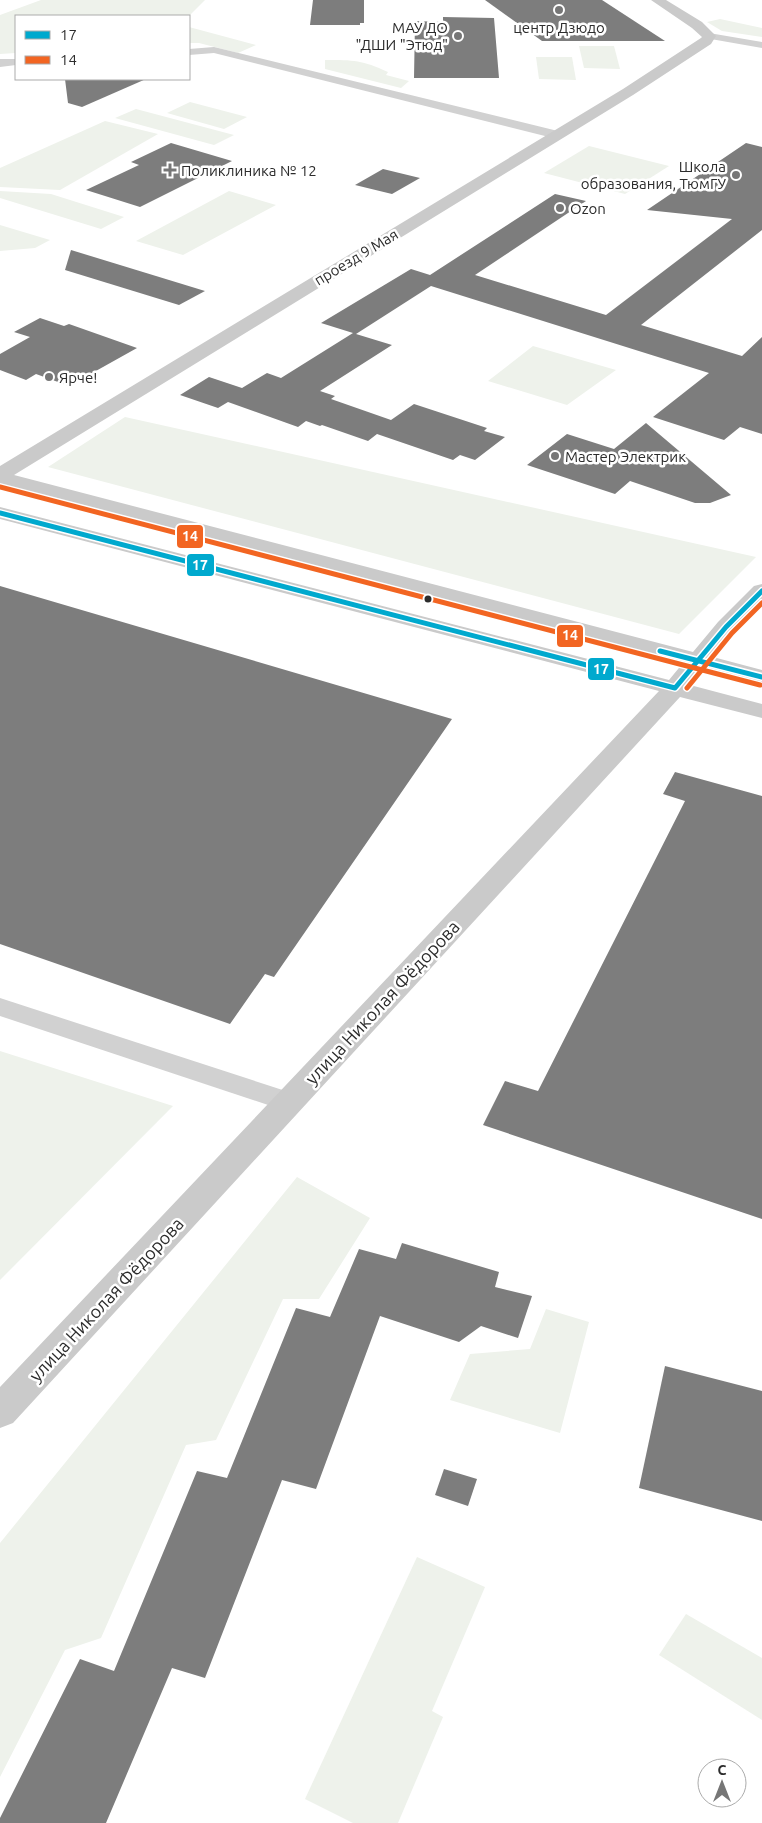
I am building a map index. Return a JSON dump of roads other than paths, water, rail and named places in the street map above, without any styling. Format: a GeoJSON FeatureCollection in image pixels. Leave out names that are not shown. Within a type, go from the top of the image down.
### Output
{"type":"FeatureCollection","features":[{"type":"Feature","properties":{"kind":"street"},"geometry":{"type":"LineString","coordinates":[[657,0],[697,25],[709,36],[762,45]]}},
{"type":"Feature","properties":{"kind":"street","name":"проезд 9 Мая"},"geometry":{"type":"LineString","coordinates":[[0,476],[111,406],[628,92],[706,41],[709,36]]}},
{"type":"Feature","properties":{"kind":"street"},"geometry":{"type":"LineString","coordinates":[[190,52],[214,50],[557,135]]}},
{"type":"Feature","properties":{"kind":"street"},"geometry":{"type":"LineString","coordinates":[[0,63],[15,62]]}},
{"type":"Feature","properties":{"kind":"street"},"geometry":{"type":"LineString","coordinates":[[0,476],[762,677]]}},
{"type":"Feature","properties":{"kind":"street"},"geometry":{"type":"LineString","coordinates":[[0,512],[762,711]]}},
{"type":"Feature","properties":{"kind":"street","name":"улица Николая Фёдорова"},"geometry":{"type":"LineString","coordinates":[[0,1412],[238,1159],[675,688],[697,660],[762,591]]}},
{"type":"Feature","properties":{"kind":"street"},"geometry":{"type":"LineString","coordinates":[[0,1007],[289,1102]]}},
{"type":"Feature","properties":{"kind":"place","name":"центр Дзюдо"},"geometry":{"type":"Point","coordinates":[559,10]}},
{"type":"Feature","properties":{"kind":"place","name":"МАУ ДО \"ДШИ \"Этюд\""},"geometry":{"type":"Point","coordinates":[458,36]}},
{"type":"Feature","properties":{"kind":"place","name":"Поликлиника № 12"},"geometry":{"type":"Point","coordinates":[170,170]}},
{"type":"Feature","properties":{"kind":"place","name":"Школа образования, ТюмГУ"},"geometry":{"type":"Point","coordinates":[736,175]}},
{"type":"Feature","properties":{"kind":"place","name":"Ozon"},"geometry":{"type":"Point","coordinates":[560,208]}},
{"type":"Feature","properties":{"kind":"place","name":"Ярче!"},"geometry":{"type":"Point","coordinates":[49,377]}},
{"type":"Feature","properties":{"kind":"place","name":"Мастер Электрик"},"geometry":{"type":"Point","coordinates":[555,456]}}]}
